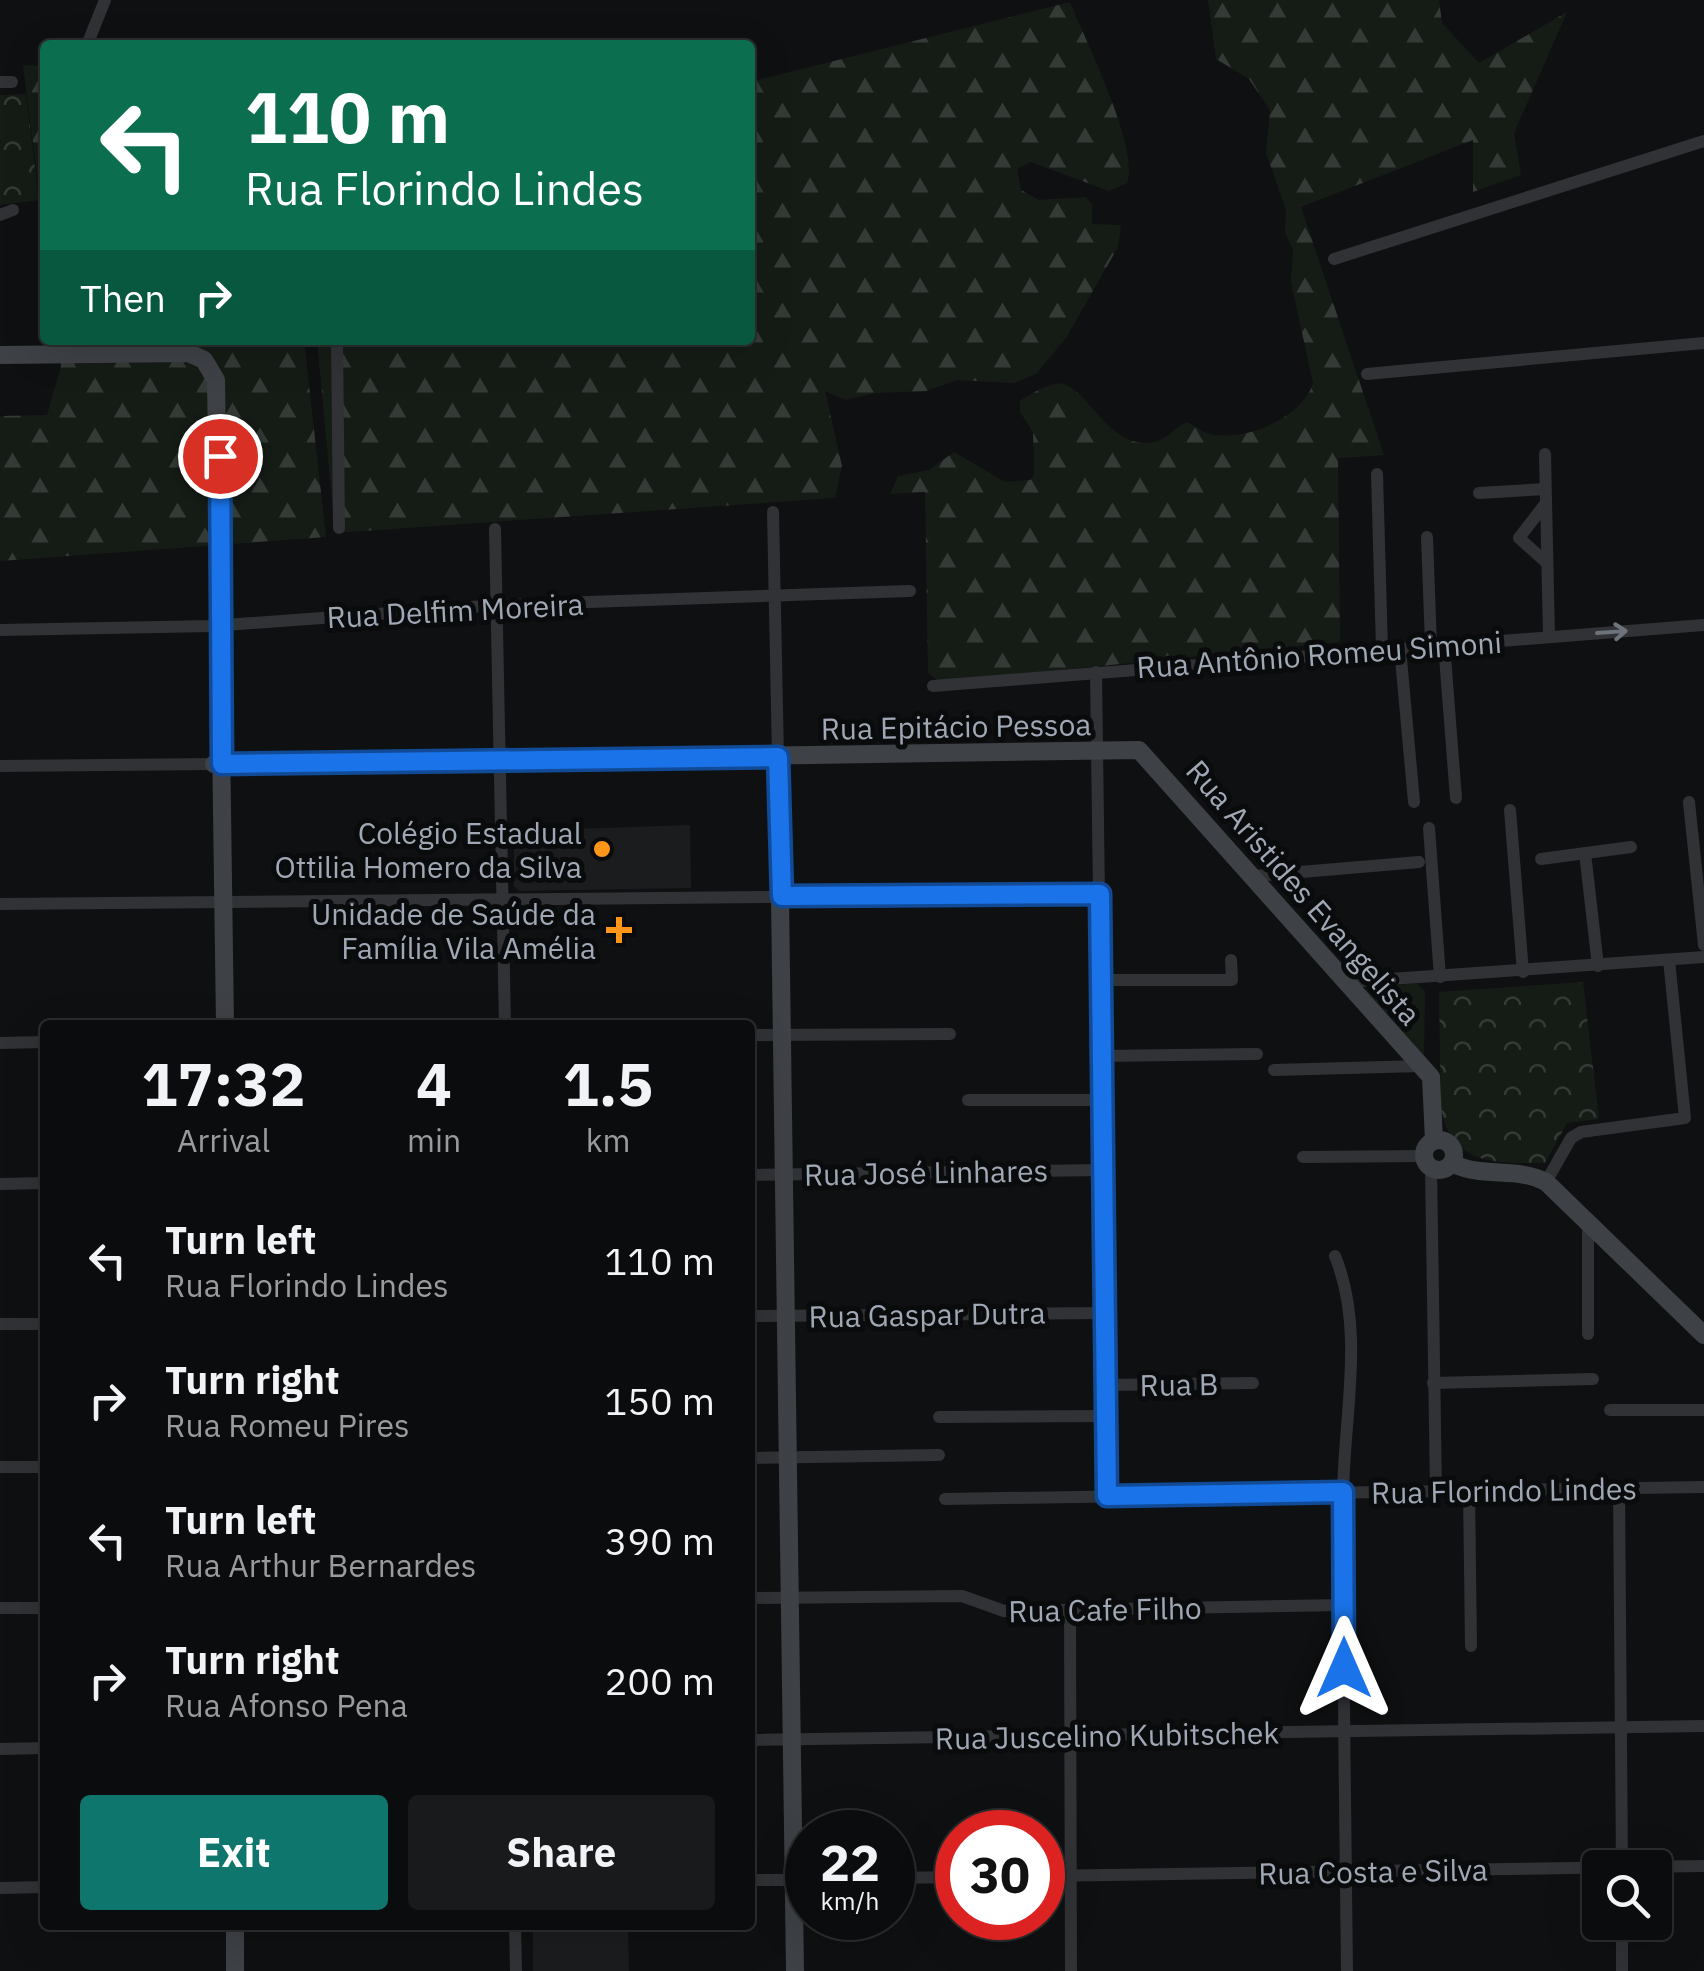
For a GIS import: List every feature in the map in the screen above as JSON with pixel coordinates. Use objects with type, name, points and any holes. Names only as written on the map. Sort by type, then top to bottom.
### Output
[{"type":"street","points":[[89,40],[105,0]]},
{"type":"street","points":[[1334,259],[1704,141]]},
{"type":"street","points":[[1367,374],[1704,343]]},
{"type":"street","points":[[337,345],[339,528]]},
{"type":"street","points":[[0,355],[189,353],[204,360],[216,380],[220,422],[218,764],[225,1020]]},
{"type":"street","points":[[1545,454],[1549,636]]},
{"type":"street","points":[[1377,474],[1382,649]]},
{"type":"street","points":[[1479,493],[1545,496]]},
{"type":"street","points":[[1545,496],[1519,538],[1547,563]]},
{"type":"street","points":[[773,512],[797,1810]]},
{"type":"street","points":[[495,529],[504,1020]]},
{"type":"street","points":[[1428,538],[1456,798]]},
{"type":"street","name":"Rua Delfim Moreira","points":[[0,630],[220,624],[498,605],[910,591]]},
{"type":"street","name":"Rua Antônio Romeu Simoni","points":[[933,686],[1704,625]]},
{"type":"street","points":[[1400,648],[1414,802]]},
{"type":"street","points":[[1096,672],[1098,1056],[1107,1496]]},
{"type":"street","name":"Rua Epitácio Pessoa","points":[[0,766],[1133,749]]},
{"type":"street","name":"Rua Aristides Evangelista","points":[[1133,749],[1154,764],[1426,1071]]},
{"type":"street","points":[[1689,802],[1704,945]]},
{"type":"street","points":[[1510,810],[1523,972]]},
{"type":"street","points":[[1429,828],[1440,977]]},
{"type":"street","points":[[1541,859],[1631,847]]},
{"type":"street","points":[[1585,853],[1598,966]]},
{"type":"street","points":[[1254,876],[1419,862]]},
{"type":"street","points":[[0,904],[1100,894]]},
{"type":"street","points":[[1347,982],[1704,957]]},
{"type":"street","points":[[1097,980],[1232,980],[1231,960]]},
{"type":"street","points":[[1546,1182],[1571,1138],[1581,1132],[1686,1118],[1669,960]]},
{"type":"street","points":[[755,1035],[950,1034]]},
{"type":"street","points":[[0,1043],[40,1042]]},
{"type":"street","points":[[1098,1056],[1257,1054]]},
{"type":"street","points":[[1274,1070],[1426,1071],[1436,1491]]},
{"type":"street","points":[[968,1100],[1100,1100]]},
{"type":"street","points":[[1303,1158],[1430,1154],[1451,1145],[1452,1163]]},
{"type":"street","points":[[1430,1154],[1440,1170],[1452,1163]]},
{"type":"street","points":[[1452,1163],[1476,1172],[1528,1173],[1546,1182],[1704,1335]]},
{"type":"street","name":"Rua José Linhares","points":[[755,1175],[1101,1170]]},
{"type":"street","points":[[0,1184],[40,1183]]},
{"type":"street","points":[[1588,1226],[1588,1334]]},
{"type":"street","points":[[1335,1256],[1349,1297],[1351,1326],[1343,1492],[1347,1971]]},
{"type":"street","name":"Rua Gaspar Dutra","points":[[755,1316],[1104,1313]]},
{"type":"street","points":[[0,1324],[40,1324]]},
{"type":"street","points":[[1433,1383],[1593,1379]]},
{"type":"street","name":"Rua B","points":[[1105,1386],[1253,1382]]},
{"type":"street","points":[[1610,1410],[1704,1410]]},
{"type":"street","points":[[939,1417],[1106,1416]]},
{"type":"street","points":[[755,1458],[939,1455]]},
{"type":"street","points":[[0,1467],[40,1467]]},
{"type":"street","name":"Rua Florindo Lindes","points":[[944,1500],[1704,1488]]},
{"type":"street","points":[[1619,1489],[1622,1850]]},
{"type":"street","points":[[1469,1490],[1471,1646]]},
{"type":"street","name":"Rua Cafe Filho","points":[[755,1598],[952,1596],[1004,1612],[1344,1605]]},
{"type":"street","points":[[0,1608],[40,1608]]},
{"type":"street","points":[[1070,1610],[1071,1971]]},
{"type":"street","name":"Rua Juscelino Kubitschek","points":[[755,1740],[1704,1726]]},
{"type":"street","points":[[0,1749],[40,1748]]},
{"type":"street","name":"Rua Costa e Silva","points":[[1672,1866],[1704,1866]]},
{"type":"street","name":"Rua Costa e Silva","points":[[1065,1876],[1582,1868]]},
{"type":"street","points":[[755,1880],[785,1880]]},
{"type":"street","points":[[0,1888],[40,1887]]},
{"type":"street","points":[[235,1930],[235,1971]]},
{"type":"street","points":[[515,1930],[516,1971]]},
{"type":"street","points":[[795,1971],[797,1940]]},
{"type":"street","points":[[1622,1940],[1622,1971]]},
{"type":"shaded area","name":"Colégio Estadual Ottilia Homero da Silva","points":[[690,825],[691,888],[519,891],[514,886],[514,831]]},
{"type":"shaded area","points":[[533,1930],[628,1930],[629,1971],[533,1971]]},
{"type":"green space","points":[[1208,0],[1439,0],[1442,23],[1479,63],[1567,12],[1514,133],[1521,175],[1473,192],[1473,140],[1301,207],[1384,455],[1338,458],[1340,642],[940,682],[928,673],[925,492],[863,496],[890,494],[898,476],[929,470],[954,452],[1005,482],[1030,480],[1034,475],[1033,432],[1020,412],[1020,401],[1053,385],[1073,389],[1113,429],[1139,442],[1159,440],[1187,422],[1215,435],[1258,430],[1286,416],[1307,395],[1313,383],[1291,282],[1293,250],[1285,233],[1286,210],[1266,153],[1270,110],[1249,79],[1216,59]]},
{"type":"green space","points":[[1070,2],[1119,120],[1129,167],[1127,183],[1109,191],[1031,162],[1017,169],[1021,190],[1039,200],[1086,197],[1092,205],[1092,224],[1121,225],[1118,247],[1066,338],[1036,374],[1014,383],[957,380],[926,391],[875,393],[846,400],[825,391],[842,466],[835,498],[335,533],[317,345],[755,345],[755,81]]},
{"type":"green space","points":[[23,65],[40,66],[40,199]]},
{"type":"green space","points":[[26,94],[39,200],[0,205],[0,95]]},
{"type":"green space","points":[[59,345],[305,345],[326,537],[0,561],[0,416],[47,415],[61,366]]},
{"type":"green space","points":[[1583,982],[1599,1119],[1567,1123],[1545,1163],[1495,1161],[1467,1152],[1447,1129],[1441,1110],[1439,992]]},
{"type":"green space","points":[[1417,983],[1425,991],[1424,1056],[1365,989]]},
{"type":"place","name":"Colégio Estadual Ottilia Homero da Silva","points":[[602,849]]},
{"type":"place","name":"Unidade de Saúde da Família Vila Amélia","points":[[619,930]]},
{"type":"route","points":[[220,456],[222,764],[778,757],[782,896],[1100,894],[1097,980],[1107,1496],[1343,1492],[1344,1668]]}]
